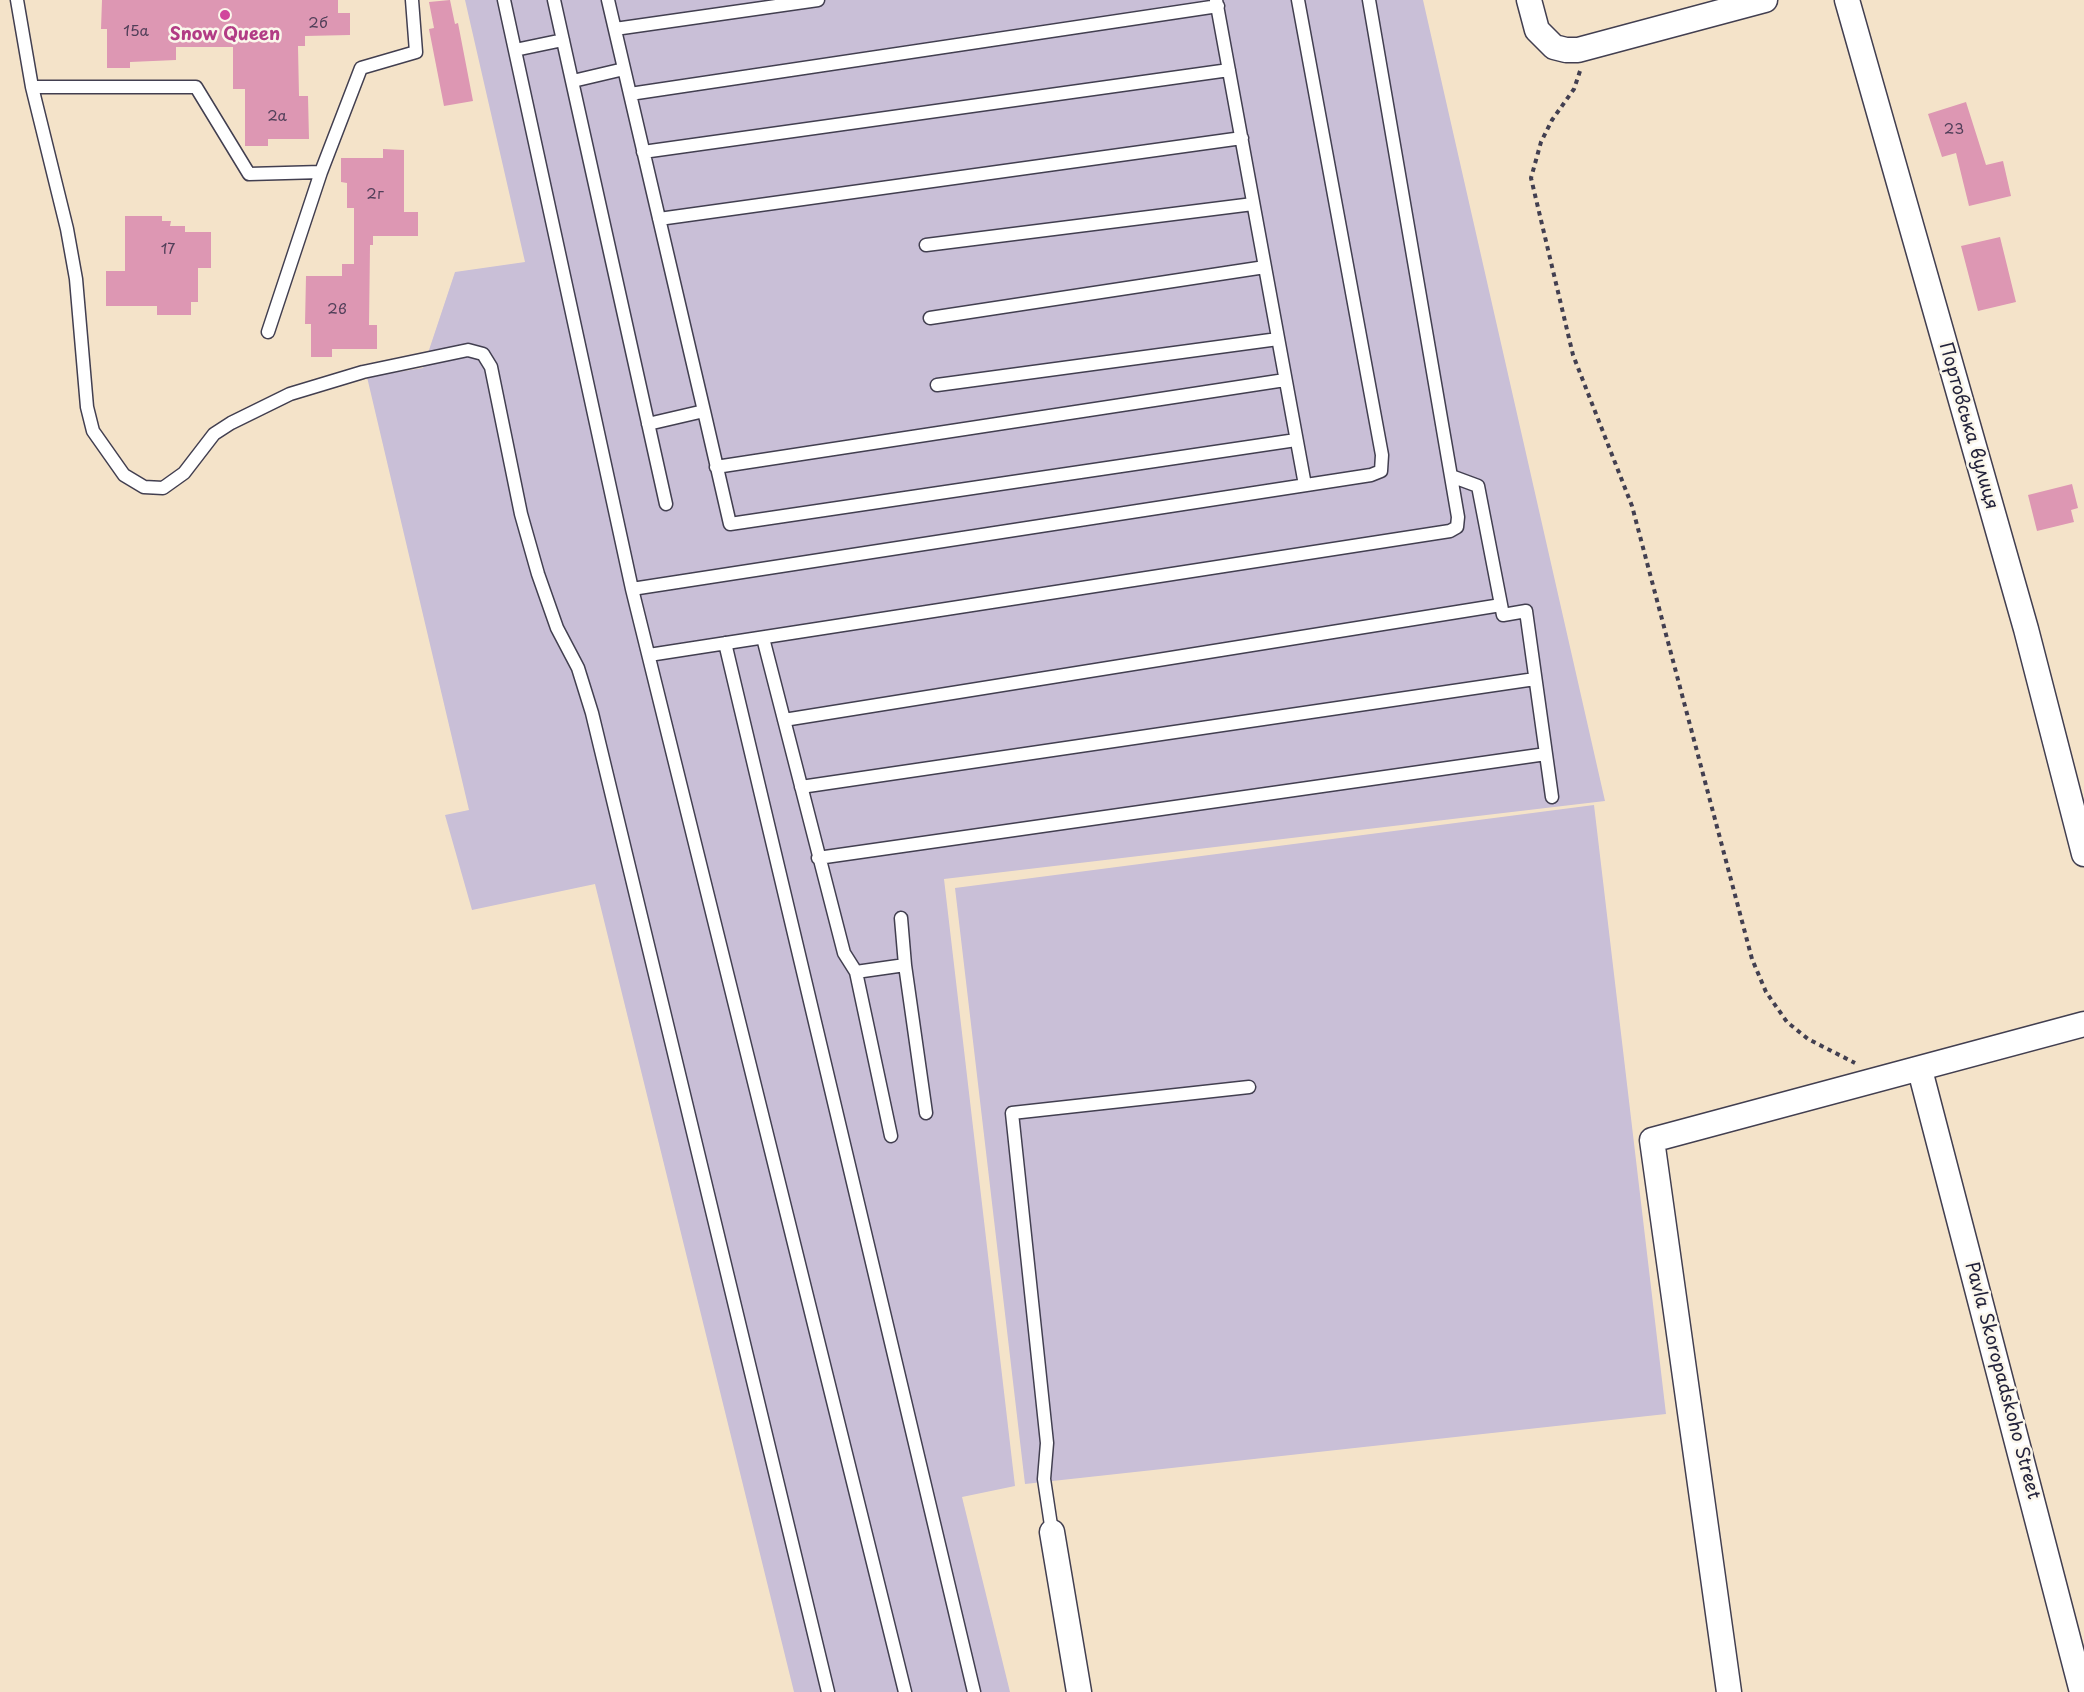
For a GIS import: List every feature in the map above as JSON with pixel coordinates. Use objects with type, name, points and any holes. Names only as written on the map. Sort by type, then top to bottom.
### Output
[{"type":"street","points":[[1529,0],[1537,30],[1554,47],[1578,50],[1765,0]]},
{"type":"street","name":"Портовська вулиця","points":[[1847,0],[2026,629],[2084,854]]},
{"type":"street","points":[[1729,1692],[1652,1140],[1920,1070],[2084,1024]]},
{"type":"street","name":"Pavla Skoropadskoho Street","points":[[1920,1070],[2082,1692]]},
{"type":"street","points":[[1052,1532],[1079,1692]]},
{"type":"lane","points":[[17,0],[32,87],[76,279],[83,379],[93,431],[115,466],[134,482],[153,489],[163,488],[184,473],[214,434],[264,406],[301,391],[363,372],[468,350],[483,354],[491,367],[521,514],[538,574],[557,628],[578,668],[592,713],[828,1692]]},
{"type":"lane","points":[[268,332],[321,172],[361,68],[416,52],[412,0]]},
{"type":"lane","points":[[504,0],[632,589],[905,1692]]},
{"type":"lane","points":[[554,0],[666,504]]},
{"type":"lane","points":[[608,0],[730,524],[1296,440]]},
{"type":"lane","points":[[615,28],[818,0]]},
{"type":"lane","points":[[632,589],[1305,485],[1381,471],[1382,455],[1298,0]]},
{"type":"lane","points":[[649,656],[1450,531],[1457,526],[1458,516],[1369,0]]},
{"type":"lane","points":[[630,94],[1217,3],[1305,485]]},
{"type":"lane","points":[[515,50],[563,40]]},
{"type":"lane","points":[[573,81],[624,69]]},
{"type":"lane","points":[[644,152],[1229,70]]},
{"type":"lane","points":[[32,87],[196,87],[249,174],[321,172]]},
{"type":"lane","points":[[659,219],[1242,138]]},
{"type":"lane","points":[[926,246],[1254,204]]},
{"type":"lane","points":[[930,318],[1265,267]]},
{"type":"lane","points":[[937,385],[1278,339]]},
{"type":"lane","points":[[716,467],[1285,380]]},
{"type":"lane","points":[[648,424],[704,411]]},
{"type":"lane","points":[[1451,476],[1478,486],[1503,615],[1526,612],[1552,797]]},
{"type":"lane","points":[[784,720],[1502,605]]},
{"type":"lane","points":[[763,638],[844,953],[856,972],[891,1136]]},
{"type":"lane","points":[[725,644],[974,1692]]},
{"type":"lane","points":[[801,787],[1535,679]]},
{"type":"lane","points":[[819,858],[1546,754]]},
{"type":"lane","points":[[901,918],[905,965],[926,1113]]},
{"type":"lane","points":[[856,972],[905,965]]},
{"type":"lane","points":[[1052,1532],[1044,1479],[1047,1443],[1012,1113],[1249,1087]]},
{"type":"path","points":[[1578,50],[1580,78],[1552,120],[1536,152],[1531,178],[1532,192],[1574,354],[1632,506],[1752,959],[1766,992],[1787,1022],[1808,1039],[1886,1079]]},
{"type":"shaded area","points":[[465,0],[1423,0],[1605,801],[944,879],[1015,1486],[962,1497],[1010,1692],[794,1692],[595,884],[472,910],[445,815],[469,810],[367,377],[423,368],[455,272],[525,262]]},
{"type":"shaded area","points":[[1594,805],[1666,1414],[1025,1484],[955,888]]},
{"type":"building","points":[[102,0],[338,0],[338,13],[350,13],[350,35],[305,36],[305,46],[298,46],[299,96],[308,96],[309,139],[268,139],[268,146],[245,146],[245,89],[233,89],[233,47],[176,47],[176,60],[130,62],[130,68],[107,68],[107,29],[101,29]]},
{"type":"building","points":[[450,0],[455,24],[458,23],[473,101],[444,106],[429,29],[434,28],[429,2]]},
{"type":"building","points":[[1966,102],[1986,165],[2003,161],[2011,196],[1969,206],[1956,153],[1942,157],[1928,114]]},
{"type":"building","points":[[383,149],[404,150],[404,212],[418,212],[418,236],[373,236],[373,245],[370,245],[369,325],[377,325],[377,349],[332,349],[332,357],[311,357],[311,324],[305,324],[306,276],[342,276],[342,264],[354,264],[354,208],[347,208],[347,183],[341,182],[341,158],[383,158]]},
{"type":"building","points":[[125,216],[162,216],[162,221],[171,221],[170,226],[185,226],[185,232],[211,232],[211,268],[198,268],[198,302],[191,302],[191,315],[157,315],[157,306],[106,306],[106,271],[125,271]]},
{"type":"building","points":[[2000,237],[2016,302],[1978,311],[1961,246]]},
{"type":"building","points":[[2072,484],[2078,508],[2071,510],[2074,522],[2037,531],[2028,495]]},
{"type":"place","name":"Snow Queen","points":[[225,15]]}]
